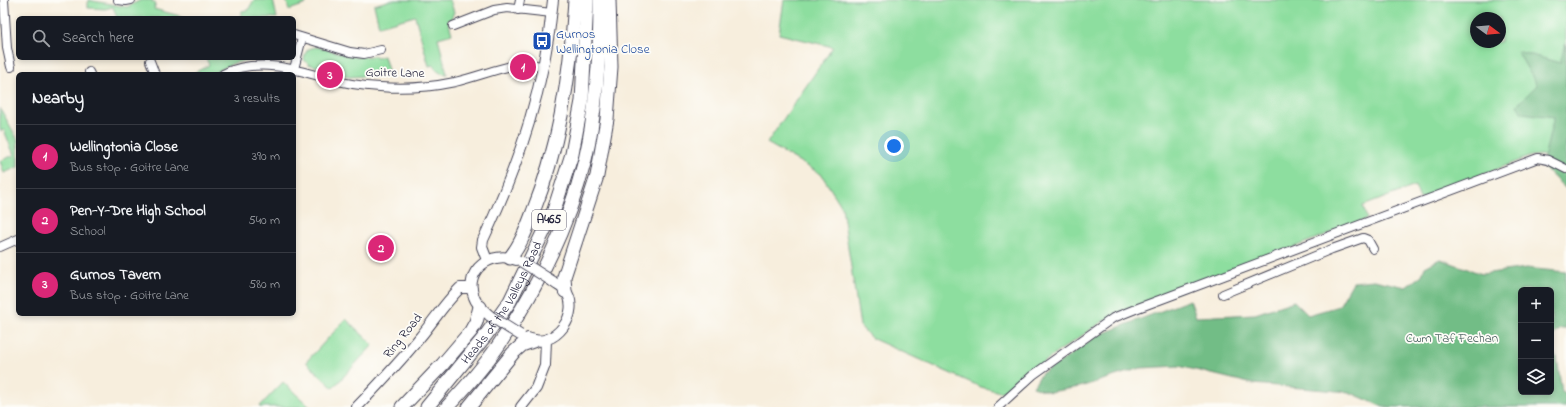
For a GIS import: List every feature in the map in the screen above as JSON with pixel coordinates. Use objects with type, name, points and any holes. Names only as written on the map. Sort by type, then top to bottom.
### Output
[{"type":"highway","points":[[516,260],[516,251],[523,238],[544,185],[554,147],[565,90],[575,0]]},
{"type":"highway","name":"Heads of the Valleys Road","points":[[427,407],[460,368],[510,301],[554,210],[572,154],[582,101],[587,0]]},
{"type":"highway","name":"Heads of the Valleys Road","points":[[447,407],[470,382],[498,347],[523,307],[547,262],[572,205],[585,159],[594,110],[600,0]]},
{"type":"highway","points":[[565,290],[564,277],[597,176],[607,119],[611,67],[609,0]]},
{"type":"highway","points":[[402,407],[442,365],[471,330],[476,322],[480,307]]},
{"type":"highway","points":[[469,407],[513,353],[522,345],[540,340]]},
{"type":"street","points":[[4,0],[7,48],[11,67]]},
{"type":"street","points":[[118,0],[131,0]]},
{"type":"street","points":[[518,10],[520,0]]},
{"type":"street","points":[[487,260],[482,247],[483,240],[510,179],[536,101],[544,66],[553,0]]},
{"type":"street","points":[[453,26],[494,10],[506,8],[552,13]]},
{"type":"street","points":[[296,36],[350,52],[364,54],[381,50]]},
{"type":"street","points":[[294,69],[302,38]]},
{"type":"street","points":[[150,61],[154,72]]},
{"type":"street","name":"Goitre Lane","points":[[229,72],[264,64],[294,69],[352,83],[379,87],[400,87],[454,82],[518,64],[544,66]]},
{"type":"street","points":[[998,407],[1033,375],[1113,318],[1538,158],[1548,160],[1566,169]]},
{"type":"street","points":[[1223,294],[1363,238],[1368,240],[1373,249]]},
{"type":"street","points":[[0,246],[16,240]]},
{"type":"street","points":[[1293,250],[1298,263]]},
{"type":"street","points":[[495,257],[516,260],[565,290],[569,300],[569,316],[564,326],[556,335],[540,340],[520,334],[490,316],[480,307],[474,297],[472,288],[475,273],[487,260],[495,257]]},
{"type":"street","name":"Ring Road","points":[[357,407],[409,351],[452,296],[460,288],[472,288]]},
{"type":"street","points":[[521,407],[536,388],[545,365],[540,340]]},
{"type":"green space","points":[[88,0],[127,7],[141,0],[153,0],[152,2],[156,3],[154,9],[180,16],[116,16],[113,7],[105,9],[88,8]]},
{"type":"green space","points":[[254,0],[273,0],[277,16],[241,16],[242,11],[248,10]]},
{"type":"green space","points":[[286,0],[305,0],[306,4],[289,10]]},
{"type":"green space","points":[[391,0],[450,0],[454,12],[451,19],[448,20],[452,34],[438,38],[447,74],[438,72],[433,65],[429,66],[415,16],[379,26],[374,5]]},
{"type":"green space","points":[[784,0],[1566,0],[1566,166],[1541,155],[1531,156],[1420,199],[1415,186],[1363,206],[1367,219],[1105,320],[1056,353],[1013,387],[1000,392],[981,387],[871,338],[860,326],[842,207],[821,174],[767,143],[833,47],[779,34]]},
{"type":"green space","points":[[1566,42],[1566,189],[1542,166],[1554,117],[1522,113],[1517,105],[1537,85],[1517,51],[1560,63]]},
{"type":"green space","points":[[317,47],[355,57],[374,56],[377,58],[384,56],[389,74],[350,77],[330,73],[326,69],[308,64],[304,60],[307,50]]},
{"type":"green space","points":[[207,60],[249,60],[234,63],[215,72],[196,72],[209,65]]},
{"type":"green space","points":[[0,108],[16,136],[16,168],[4,173],[0,161],[14,155],[4,130],[1,131]]},
{"type":"green space","name":"Cwm Taf Fechan","points":[[1440,259],[1482,274],[1526,268],[1566,272],[1566,329],[1560,329],[1554,335],[1554,287],[1518,287],[1518,395],[1554,395],[1554,354],[1557,358],[1562,392],[1566,394],[1566,407],[1383,407],[1349,392],[1253,384],[1179,366],[1141,368],[1080,387],[1050,392],[1033,387],[1041,374],[1065,359],[1096,336],[1190,300],[1196,317],[1255,314],[1294,301],[1308,315],[1339,306],[1353,282],[1374,280],[1406,287],[1422,275],[1425,267]]},
{"type":"green space","points":[[346,319],[373,345],[333,388],[306,362]]},
{"type":"green space","points":[[283,382],[310,407],[259,407]]},
{"type":"place","name":"Gurnos Wellingtonia Close","points":[[542,41]]},
{"type":"place","name":"Wellingtonia Close","points":[[523,67]]},
{"type":"place","name":"Gurnos Tavern","points":[[330,75]]},
{"type":"place","name":"Pen-Y-Dre High School","points":[[381,248]]}]
